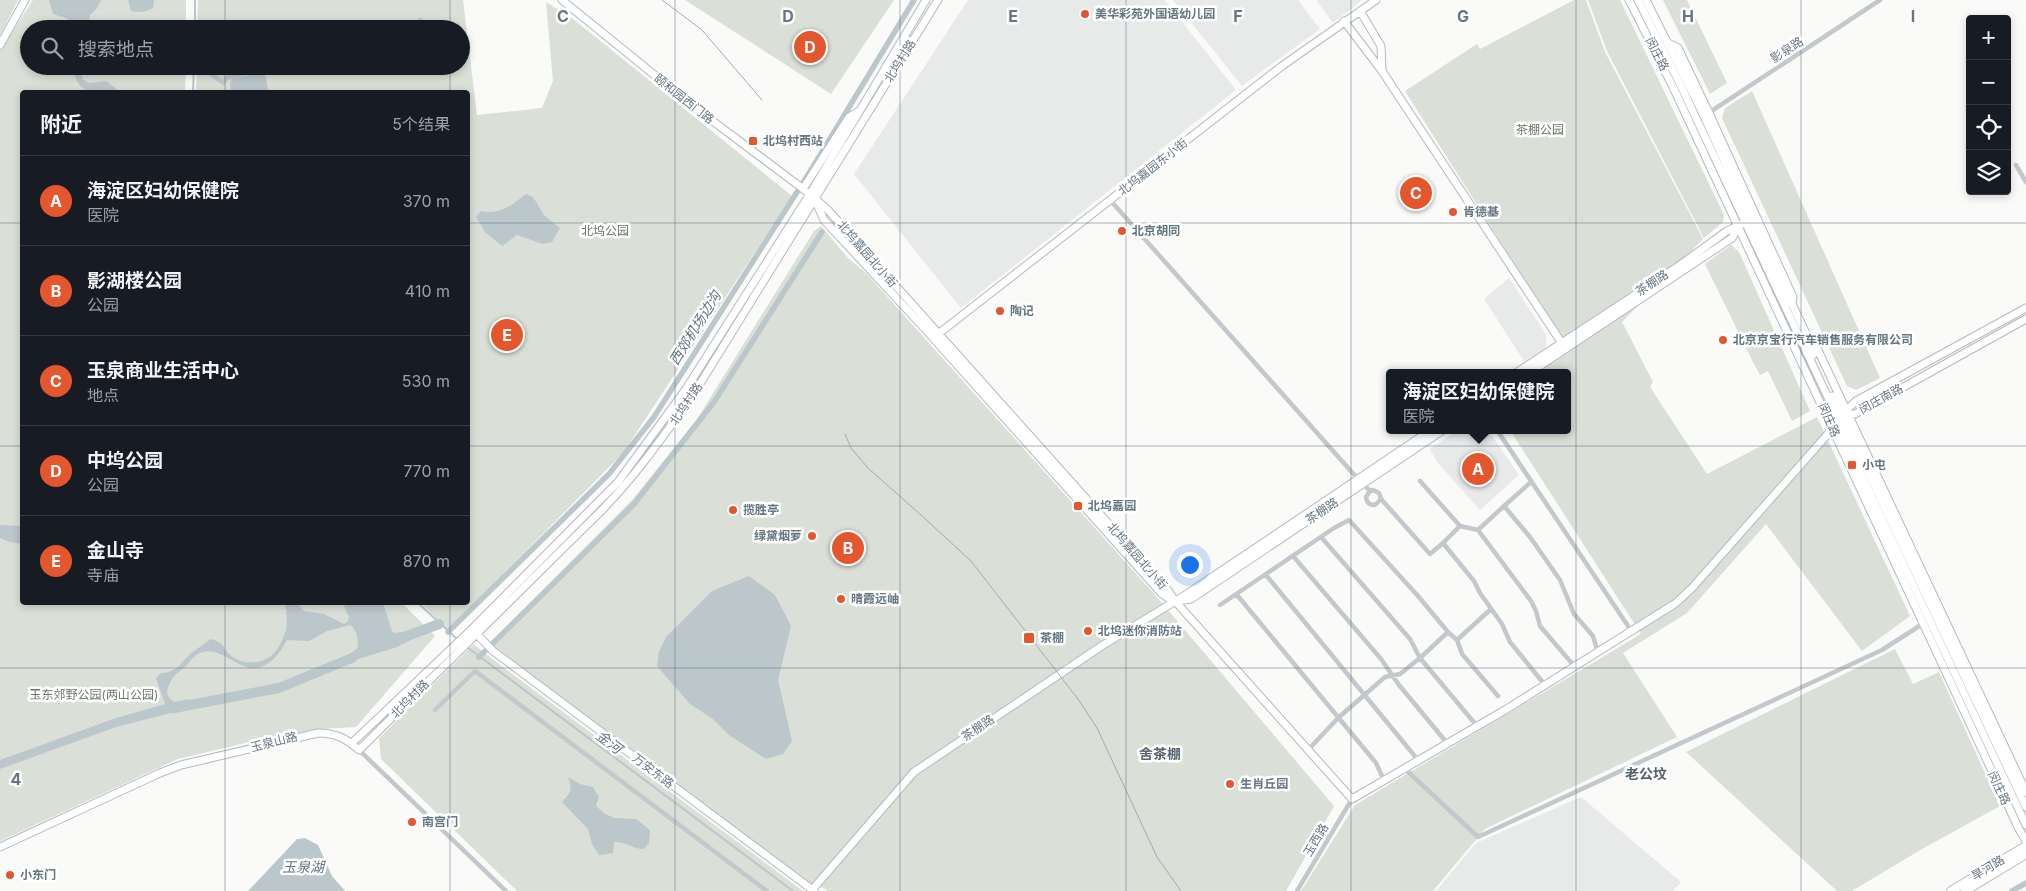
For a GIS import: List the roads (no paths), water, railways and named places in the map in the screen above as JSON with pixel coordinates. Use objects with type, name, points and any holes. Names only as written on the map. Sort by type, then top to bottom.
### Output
[{"type":"main road","name":"旱河路","points":[[1951,891],[2026,846]]},
{"type":"main road","name":"旱河路","points":[[1965,891],[2026,854]]},
{"type":"street","points":[[0,46],[25,0]]},
{"type":"street","name":"颐和园西门路","points":[[562,0],[694,107],[812,196]]},
{"type":"street","name":"北坞村路","points":[[812,196],[859,111],[926,0]]},
{"type":"street","name":"北坞村路","points":[[352,743],[454,644],[466,638],[474,631],[623,488],[648,458],[693,395],[812,196],[938,0]]},
{"type":"street","name":"北坞嘉园东小街","points":[[936,336],[1282,66],[1376,0]]},
{"type":"street","name":"闵庄路","points":[[1630,0],[1673,87],[1745,222],[1787,300],[1792,301]]},
{"type":"street","name":"闵庄路","points":[[1638,0],[1745,222],[1844,415],[2026,792]]},
{"type":"street","name":"闵庄路","points":[[1646,0],[1706,114],[1813,344],[1809,347],[1844,415],[2026,807]]},
{"type":"street","name":"影泉路","points":[[1706,114],[1880,0]]},
{"type":"street","points":[[1360,11],[1381,46],[1382,71]]},
{"type":"street","points":[[1344,21],[1382,71],[1563,345]]},
{"type":"street","points":[[213,75],[223,83],[228,78],[238,75]]},
{"type":"street","points":[[803,189],[848,117],[859,111]]},
{"type":"street","name":"闵庄路","points":[[1706,114],[1745,222],[1833,428],[2026,826]]},
{"type":"street","points":[[2016,165],[2026,182]]},
{"type":"street","name":"北坞嘉园北小街","points":[[812,196],[824,220],[936,336],[1162,594],[1174,601],[1352,799]]},
{"type":"street","points":[[1110,200],[1370,491]]},
{"type":"street","name":"茶棚路","points":[[1523,369],[1732,238],[1745,222]]},
{"type":"street","name":"闵庄南路","points":[[1844,415],[1856,401],[2026,308]]},
{"type":"street","name":"闵庄南路","points":[[1844,415],[1855,414],[2026,319]]},
{"type":"street","name":"茶棚路","points":[[1534,369],[1563,345]]},
{"type":"street","points":[[1352,799],[1575,667],[1676,603],[1692,588],[1844,415]]},
{"type":"street","name":"闵庄路","points":[[1844,415],[1844,438],[1983,753],[2026,842]]},
{"type":"street","name":"茶棚路","points":[[813,890],[914,772],[1103,645],[1174,601],[1192,599],[1425,434]]},
{"type":"street","name":"茶棚路","points":[[1360,481],[1436,434]]},
{"type":"street","points":[[1500,434],[1632,632]]},
{"type":"street","points":[[1420,481],[1460,526],[1478,530],[1531,601],[1536,610],[1540,626],[1575,667]]},
{"type":"street","points":[[1478,530],[1531,482]]},
{"type":"street","points":[[1381,499],[1375,505],[1370,505],[1366,501],[1370,491],[1377,490],[1381,499],[1430,554],[1460,526]]},
{"type":"street","points":[[1504,506],[1530,537],[1560,580],[1574,614],[1593,636],[1598,653]]},
{"type":"street","points":[[1220,605],[1349,520],[1457,640],[1462,654],[1498,696]]},
{"type":"street","points":[[1321,537],[1410,639],[1420,658],[1477,726]]},
{"type":"street","points":[[1443,543],[1474,581],[1480,593],[1502,624],[1510,642],[1545,685]]},
{"type":"street","points":[[1293,556],[1381,659],[1448,743]]},
{"type":"street","points":[[1266,575],[1418,760]]},
{"type":"street","points":[[1237,595],[1376,763],[1384,780]]},
{"type":"street","points":[[1457,640],[1491,609]]},
{"type":"street","points":[[1404,768],[1478,837],[1882,650],[1926,622]]},
{"type":"street","name":"万安东路","points":[[474,631],[492,651],[813,890]]},
{"type":"street","points":[[1308,750],[1338,718],[1385,677],[1400,674],[1448,632]]},
{"type":"street","name":"北坞村路","points":[[359,750],[459,651],[466,638]]},
{"type":"street","points":[[435,710],[475,671],[767,891]]},
{"type":"street","name":"玉泉山路","points":[[0,847],[181,765],[318,733],[332,733],[352,743],[506,891]]},
{"type":"street","points":[[1983,753],[1984,736]]},
{"type":"street","name":"玉西路","points":[[1297,891],[1352,799]]},
{"type":"water","points":[[49,0],[101,0],[97,8],[90,15],[89,20],[69,20],[53,14]]},
{"type":"water","points":[[128,0],[154,0],[153,8],[142,12],[131,11]]},
{"type":"water","points":[[75,75],[82,75],[83,80],[89,83],[107,81],[116,90],[87,90],[78,82]]},
{"type":"water","points":[[249,75],[264,75],[268,90],[231,90],[230,83],[232,79]]},
{"type":"water","points":[[526,194],[533,197],[544,215],[560,228],[552,242],[543,244],[517,235],[502,246],[485,232],[476,217],[481,211],[494,212],[506,208]]},
{"type":"water","points":[[0,525],[20,526],[20,544],[0,538]]},
{"type":"water","points":[[749,576],[775,595],[791,626],[778,680],[792,741],[783,754],[766,759],[729,735],[713,719],[690,704],[657,666],[659,652],[666,637],[712,591]]},
{"type":"water","points":[[285,605],[299,605],[304,611],[324,614],[344,624],[348,621],[349,617],[345,605],[384,605],[392,631],[395,633],[416,630],[420,635],[397,647],[342,664],[339,664],[358,647],[356,632],[350,625],[327,631],[309,641],[287,640],[280,652],[266,665],[261,667],[245,666],[221,654],[204,652],[196,655],[175,675],[168,689],[167,693],[174,702],[189,699],[186,709],[116,727],[0,769],[0,760],[116,718],[165,704],[156,678],[161,673],[172,671],[210,639],[219,642],[229,654],[245,662],[257,662],[269,657],[279,646],[286,630]]},
{"type":"water","points":[[568,777],[580,784],[593,787],[599,797],[596,806],[605,814],[614,818],[636,819],[650,830],[649,843],[644,849],[614,842],[613,853],[599,855],[592,844],[588,829],[562,802],[570,790]]},
{"type":"water","name":"玉泉湖","points":[[305,838],[318,845],[332,876],[345,891],[248,891],[297,839]]},
{"type":"waterway","name":"金河","points":[[195,0],[195,20]]},
{"type":"waterway","name":"西郊机场边沟","points":[[448,632],[609,474],[654,417],[811,170],[914,0]]},
{"type":"waterway","name":"金河","points":[[193,90],[194,75]]},
{"type":"waterway","points":[[479,657],[634,504],[714,402],[822,232]]},
{"type":"waterway","name":"金河","points":[[420,605],[457,639]]},
{"type":"waterway","points":[[407,636],[439,624]]},
{"type":"waterway","name":"金河","points":[[467,647],[793,891]]},
{"type":"waterway","points":[[174,708],[279,688],[352,658]]},
{"type":"waterway","points":[[2012,891],[2026,883]]},
{"type":"tram line","points":[[662,0],[702,30],[762,100]]},
{"type":"tram line","points":[[845,434],[851,448],[868,468],[971,561],[1078,699],[1097,728],[1157,857],[1181,891]]},
{"type":"place","name":"美华彩苑外国语幼儿园","points":[[1085,14]]},
{"type":"place","name":"中坞公园","points":[[810,47]]},
{"type":"place","name":"北坞村西站","points":[[753,141]]},
{"type":"place","name":"玉泉商业生活中心","points":[[1416,193]]},
{"type":"place","name":"肯德基","points":[[1453,212]]},
{"type":"place","name":"北京胡同","points":[[1122,231]]},
{"type":"place","name":"陶记","points":[[1000,311]]},
{"type":"place","name":"金山寺","points":[[507,335]]},
{"type":"place","name":"北京京宝行汽车销售服务有限公司","points":[[1723,340]]},
{"type":"place","name":"小屯","points":[[1852,465]]},
{"type":"place","name":"海淀区妇幼保健院","points":[[1478,469]]},
{"type":"place","name":"北坞嘉园","points":[[1078,506]]},
{"type":"place","name":"揽胜亭","points":[[733,510]]},
{"type":"place","name":"绿黛烟萝","points":[[812,536]]},
{"type":"place","name":"影湖楼公园","points":[[848,548]]},
{"type":"place","name":"晴霞远岫","points":[[841,599]]},
{"type":"place","name":"北坞迷你消防站","points":[[1088,631]]},
{"type":"place","name":"茶棚","points":[[1029,638]]},
{"type":"place","name":"生肖丘园","points":[[1230,784]]},
{"type":"place","name":"南宫门","points":[[412,822]]},
{"type":"place","name":"小东门","points":[[10,875]]},
{"type":"district","name":"舍茶棚","points":[[1160,754]]},
{"type":"district","name":"老公坟","points":[[1646,774]]},
{"type":"park label","name":"茶棚公园","points":[[1540,130]]},
{"type":"park label","name":"北坞公园","points":[[605,231]]},
{"type":"park label","name":"玉东郊野公园(两山公园)","points":[[94,695]]}]
